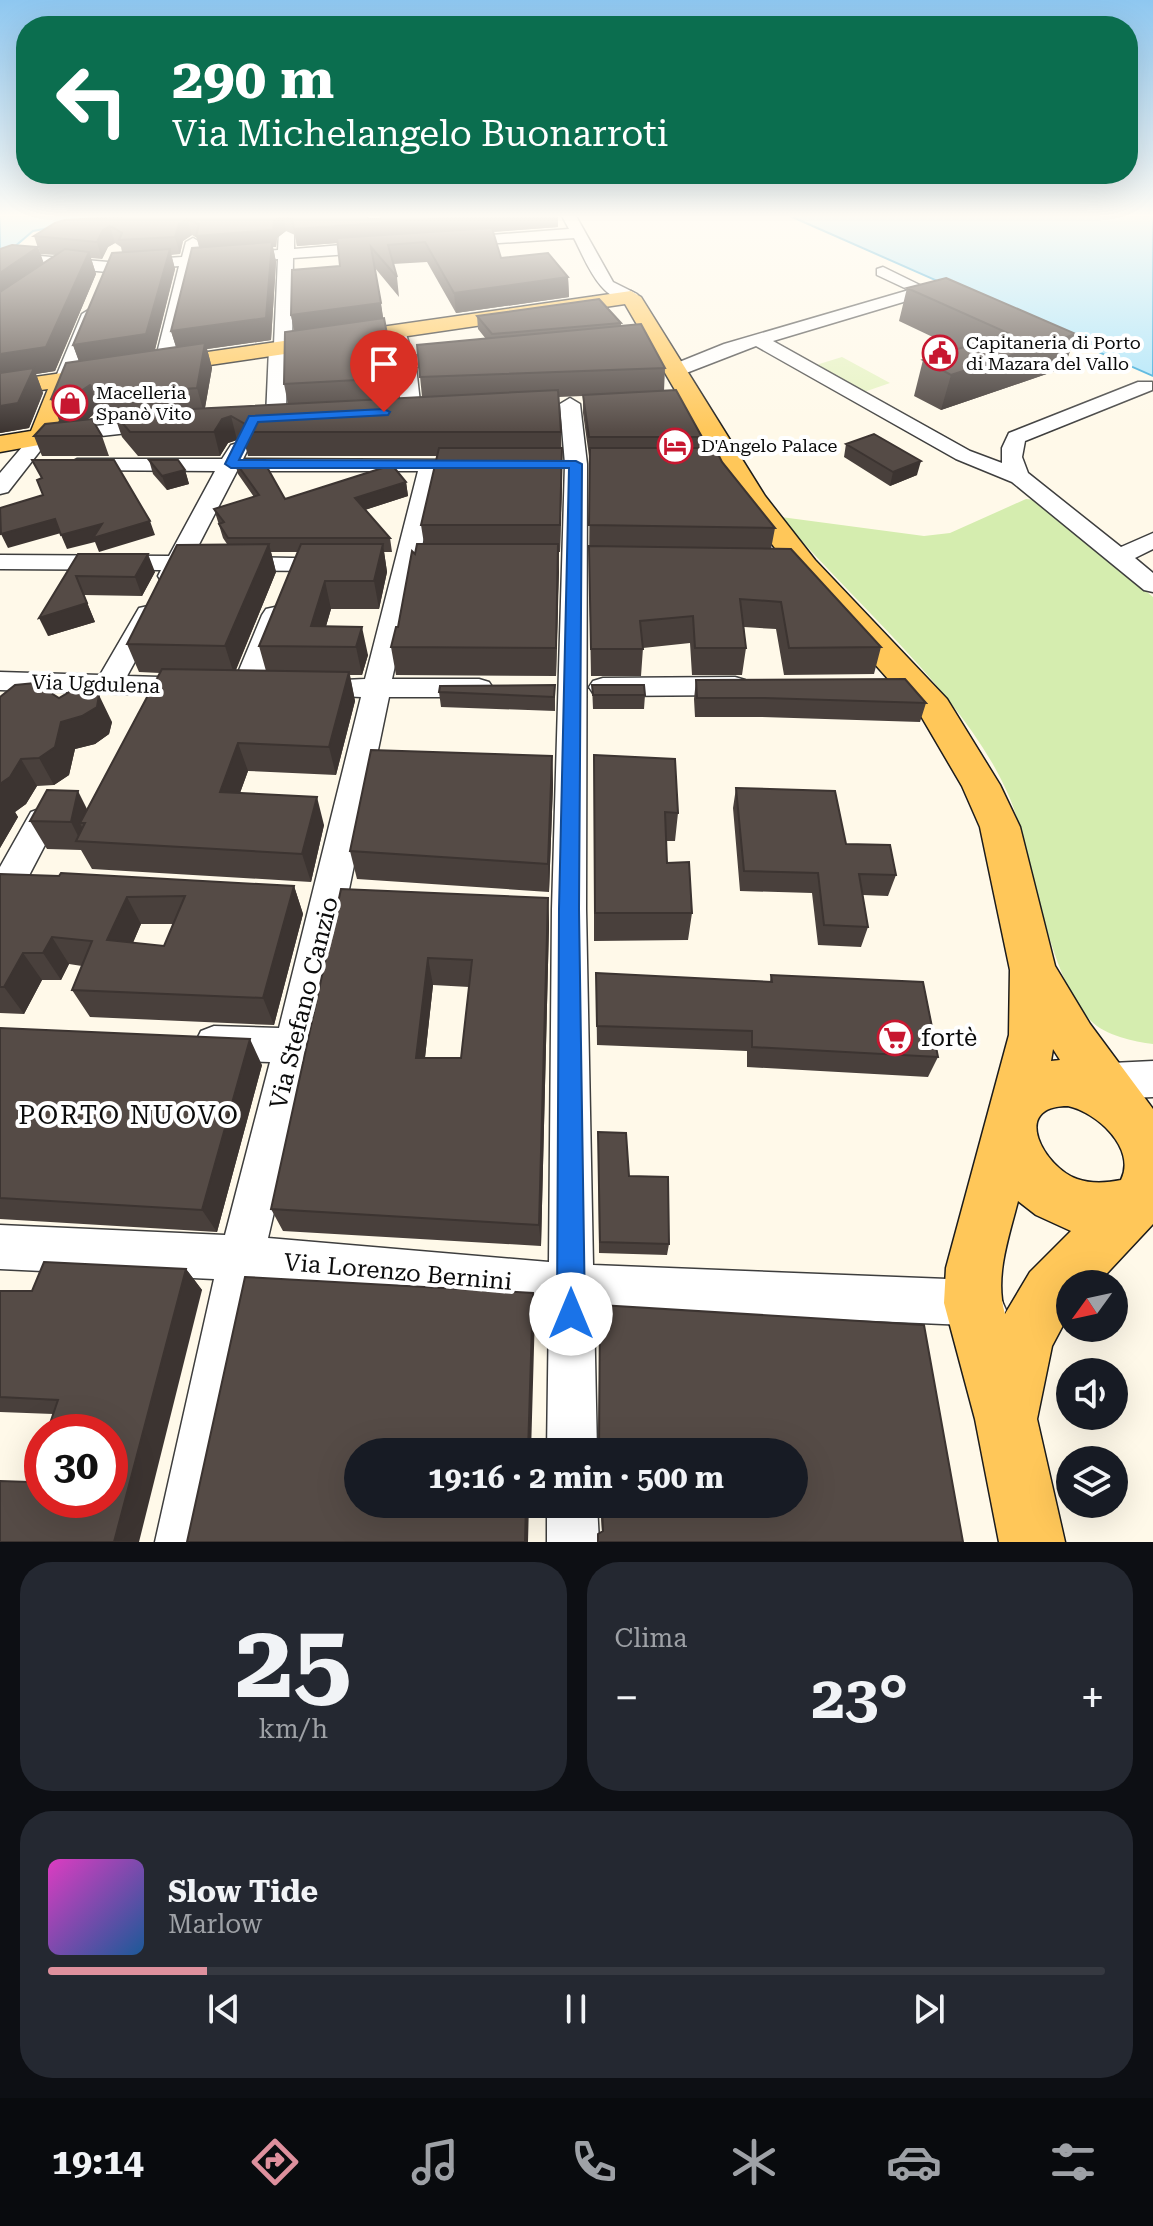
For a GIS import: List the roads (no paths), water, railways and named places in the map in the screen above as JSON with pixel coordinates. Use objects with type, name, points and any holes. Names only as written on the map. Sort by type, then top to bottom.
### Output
[{"type":"main road","points":[[0,389],[631,297],[648,340],[680,390],[716,465],[753,500],[788,565],[898,686],[934,708],[954,738],[1000,827],[1033,970],[1033,1035],[974,1268],[973,1303],[1006,1419],[1035,1541]]},
{"type":"main road","points":[[0,444],[41,437],[64,379]]},
{"type":"main road","points":[[1006,1419],[1024,1338],[1050,1292],[1147,1196],[1150,1181],[1151,1161],[1144,1139],[1033,970]]},
{"type":"main road","points":[[1114,1090],[1049,1082],[1031,1088],[1015,1107],[1011,1134],[1018,1156],[1032,1176],[1051,1194],[1076,1207],[1101,1212],[1123,1209],[1147,1196]]},
{"type":"street","points":[[64,379],[100,288]]},
{"type":"street","points":[[163,365],[182,288]]},
{"type":"street","points":[[108,686],[178,563],[250,424],[283,417],[281,348],[284,288]]},
{"type":"street","points":[[613,288],[631,297]]},
{"type":"street","points":[[680,390],[759,340],[924,291],[917,288]]},
{"type":"street","points":[[396,331],[406,362],[411,411]]},
{"type":"street","points":[[759,340],[963,455],[1020,477],[1153,585]]},
{"type":"street","points":[[406,362],[484,355]]},
{"type":"street","points":[[1115,373],[1149,388]]},
{"type":"street","points":[[1020,477],[1012,464],[1010,451],[1016,437],[1149,388]]},
{"type":"street","points":[[570,404],[576,464],[578,562],[560,687],[553,908],[571,1286],[572,1438]]},
{"type":"street","points":[[0,487],[41,437],[177,424]]},
{"type":"street","points":[[18,465],[474,465]]},
{"type":"street","name":"Via Stefano Canzio","points":[[181,1542],[241,1258],[293,1046],[331,899],[377,764],[377,689],[392,564],[430,465]]},
{"type":"street","points":[[1119,557],[1153,540]]},
{"type":"street","points":[[0,562],[392,564]]},
{"type":"street","points":[[246,687],[295,565]]},
{"type":"street","name":"Via Ugdulena","points":[[0,681],[108,686],[499,688]]},
{"type":"street","points":[[560,687],[759,686]]},
{"type":"street","points":[[12,885],[42,820]]},
{"type":"street","points":[[185,1041],[293,1046]]},
{"type":"street","name":"Via Lorenzo Bernini","points":[[0,1247],[241,1258],[571,1286],[973,1303]]},
{"type":"street","points":[[973,1303],[1024,1338]]},
{"type":"street","points":[[572,1518],[573,1542]]},
{"type":"water","points":[[953,288],[1153,288],[1153,376]]},
{"type":"place","name":"Capitaneria di Porto di Mazara del Vallo","points":[[940,353]]},
{"type":"place","name":"Macelleria Spanò Vito","points":[[70,403]]},
{"type":"place","name":"D'Angelo Palace","points":[[675,446]]},
{"type":"place","name":"fortè","points":[[895,1038]]},
{"type":"district","name":"PORTO NUOVO","points":[[129,1115]]}]
